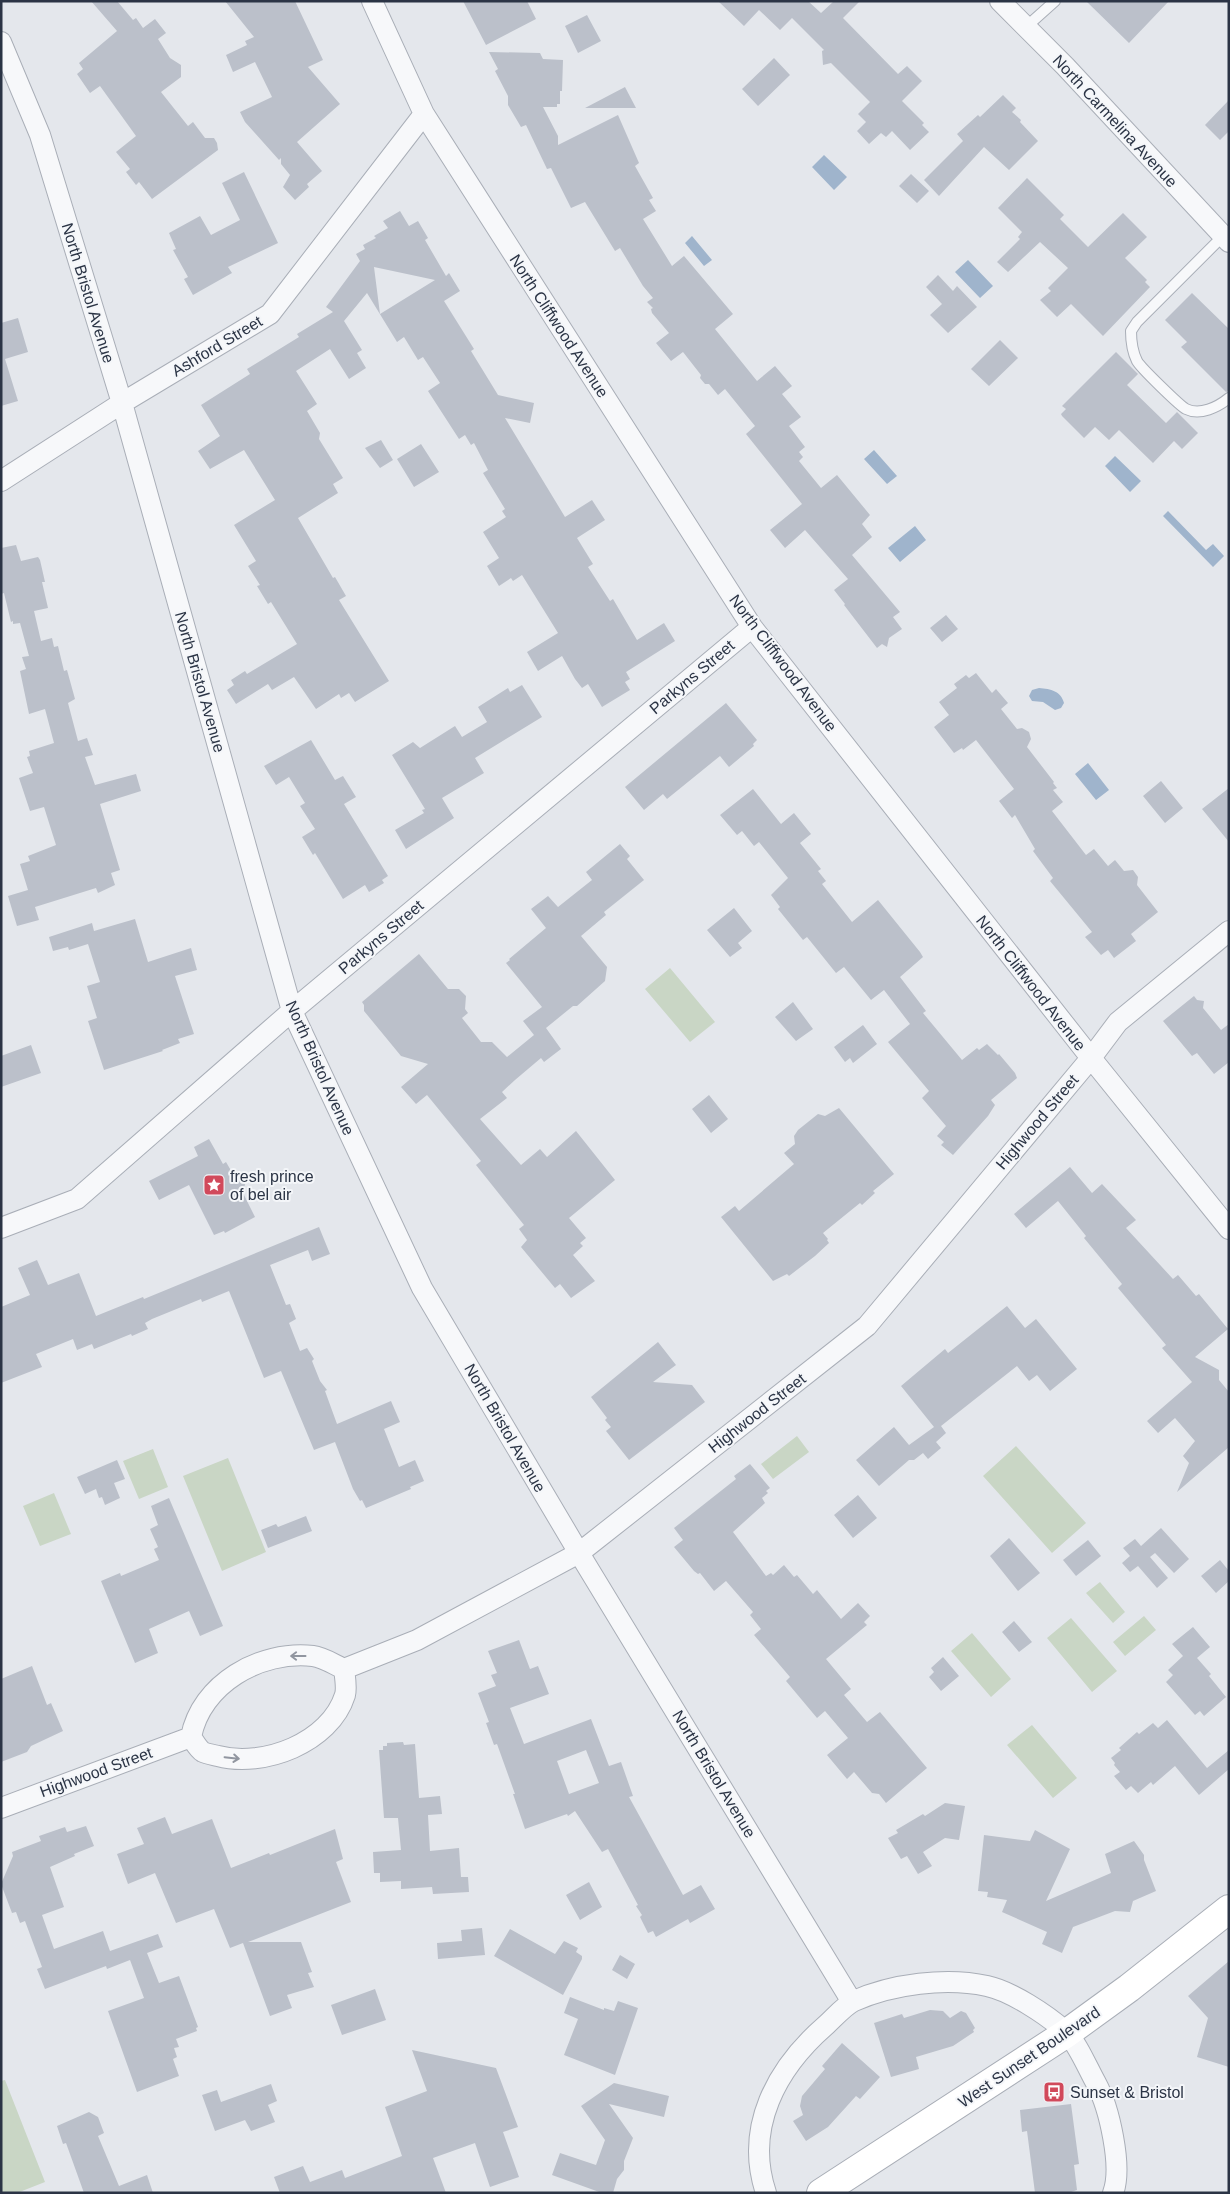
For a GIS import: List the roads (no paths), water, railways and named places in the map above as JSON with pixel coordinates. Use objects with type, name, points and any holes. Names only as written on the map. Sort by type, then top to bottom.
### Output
[{"type":"main road","name":"West Sunset Boulevard","points":[[821,2193],[1067,2033],[1129,1988],[1229,1908]]},
{"type":"street","name":"North Cliffwood Avenue","points":[[372,1],[424,114],[752,627],[1090,1058],[1229,1229]]},
{"type":"street","name":"North Carmelina Avenue","points":[[1000,1],[1065,66],[1226,239]]},
{"type":"street","name":"North Bristol Avenue","points":[[1,42],[40,135],[122,404],[292,1012],[422,1288],[579,1553],[852,2002]]},
{"type":"street","name":"Ashford Street","points":[[1,481],[122,404],[270,314],[424,114]]},
{"type":"street","name":"Parkyns Street","points":[[1,1228],[78,1199],[292,1012],[752,627]]},
{"type":"street","name":"Highwood Street","points":[[344,1669],[417,1640],[579,1553],[867,1326],[1118,1022],[1229,931]]},
{"type":"street","points":[[288,1656],[315,1656],[344,1669],[346,1694],[338,1711],[317,1734],[288,1750],[258,1758],[231,1759],[203,1752],[191,1737],[194,1721],[220,1686],[241,1672],[265,1660],[288,1656]]},
{"type":"street","name":"Highwood Street","points":[[1,1808],[191,1737]]},
{"type":"street","points":[[766,2193],[761,2158],[760,2129],[770,2096],[782,2072],[808,2041],[852,2002],[918,1984],[957,1981],[989,1986],[1030,2005],[1067,2033],[1102,2095],[1114,2138],[1117,2184],[1113,2193]]},
{"type":"lane","points":[[1026,27],[1055,1]]},
{"type":"lane","points":[[1226,239],[1137,322],[1131,331],[1133,351],[1138,362],[1185,409],[1196,412],[1207,410],[1222,404],[1229,398]]},
{"type":"water","points":[[824,155],[847,177],[834,190],[812,167]]},
{"type":"water","points":[[692,236],[712,260],[704,266],[685,243]]},
{"type":"water","points":[[968,260],[993,286],[980,298],[955,272]]},
{"type":"water","points":[[874,450],[897,476],[887,484],[864,459]]},
{"type":"water","points":[[1115,456],[1141,481],[1130,492],[1105,466]]},
{"type":"water","points":[[1168,511],[1206,550],[1213,544],[1224,556],[1213,567],[1163,516]]},
{"type":"water","points":[[915,526],[926,540],[900,562],[888,548]]},
{"type":"water","points":[[1039,688],[1058,693],[1064,703],[1061,708],[1055,710],[1043,702],[1032,701],[1029,696],[1032,690]]},
{"type":"water","points":[[1088,763],[1109,790],[1096,800],[1075,774]]},
{"type":"place","name":"fresh prince of bel air","points":[[214,1185]]},
{"type":"place","name":"Sunset & Bristol","points":[[1054,2092]]}]
